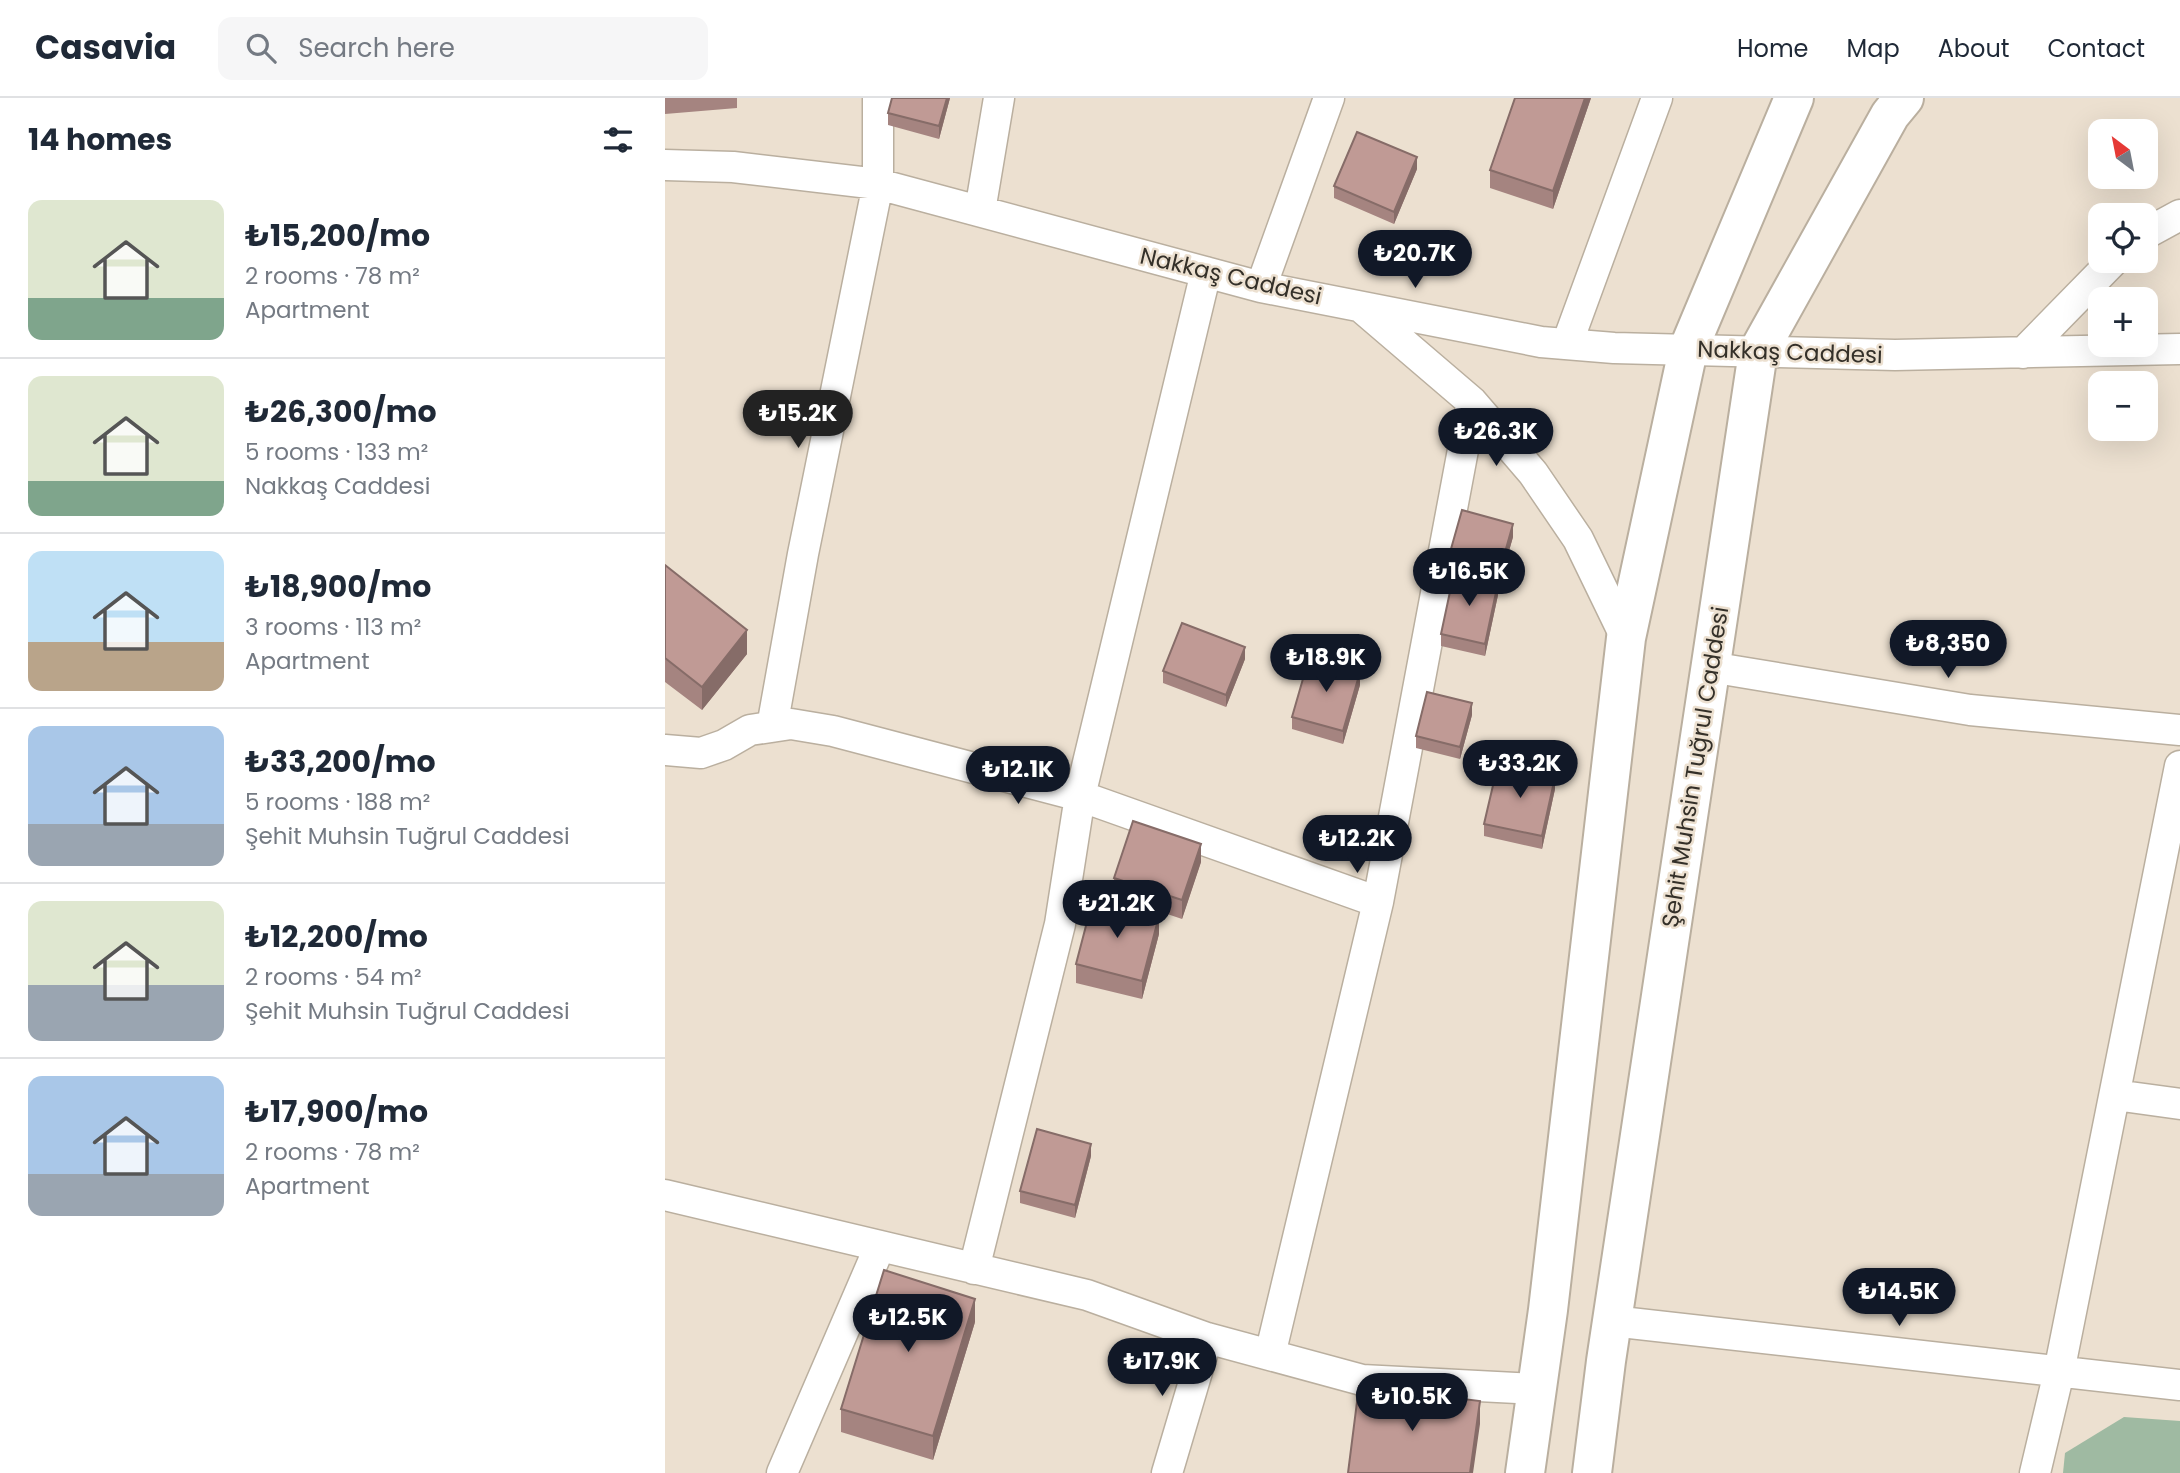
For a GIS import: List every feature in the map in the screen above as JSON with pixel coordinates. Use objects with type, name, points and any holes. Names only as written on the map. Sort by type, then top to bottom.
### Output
[{"type":"main road","points":[[1525,1473],[1549,1310],[1626,638],[1688,350],[1794,98]]},
{"type":"main road","name":"Şehit Muhsin Tuğrul Caddesi","points":[[1592,1473],[1612,1321],[1758,352],[1890,115],[1904,98]]},
{"type":"street","points":[[772,727],[803,554],[878,184],[878,98]]},
{"type":"street","points":[[980,211],[999,98]]},
{"type":"street","points":[[1261,287],[1329,98]]},
{"type":"street","points":[[1567,344],[1657,98]]},
{"type":"street","name":"Nakkaş Caddesi","points":[[665,165],[733,167],[878,184],[1261,287],[1541,342],[1688,350],[1895,355],[2180,349]]},
{"type":"street","points":[[2158,227],[2180,215]]},
{"type":"street","points":[[975,1269],[1060,924],[1080,796],[1206,272]]},
{"type":"street","points":[[2023,353],[2101,273]]},
{"type":"street","points":[[1358,305],[1472,402],[1533,472],[1578,539],[1626,638]]},
{"type":"street","points":[[1270,1355],[1378,902],[1472,402]]},
{"type":"street","points":[[1710,667],[1970,710],[2180,730]]},
{"type":"street","points":[[665,750],[701,753],[724,745],[750,730],[791,724],[833,731],[1080,796],[1378,902]]},
{"type":"street","points":[[2035,1473],[2059,1372],[2180,766]]},
{"type":"street","points":[[2115,1095],[2180,1104]]},
{"type":"street","points":[[665,1195],[1087,1295],[1207,1338],[1362,1380],[1537,1389]]},
{"type":"street","points":[[782,1473],[880,1246]]},
{"type":"street","points":[[1612,1321],[2180,1385]]},
{"type":"street","points":[[1167,1473],[1207,1338]]},
{"type":"green space","points":[[2124,1417],[2180,1421],[2180,1473],[2063,1473],[2065,1453]]},
{"type":"building","points":[[892,98],[947,98],[939,126],[888,113]]},
{"type":"building","points":[[1515,98],[1585,98],[1553,191],[1490,170]]},
{"type":"building","points":[[1357,132],[1417,157],[1394,212],[1334,186]]},
{"type":"building","points":[[1462,510],[1513,524],[1500,570],[1449,556]]},
{"type":"building","points":[[665,565],[747,630],[702,687],[665,658]]},
{"type":"building","points":[[1454,573],[1498,583],[1485,644],[1441,634]]},
{"type":"building","points":[[1182,623],[1245,647],[1226,695],[1163,671]]},
{"type":"building","points":[[1309,658],[1360,672],[1343,731],[1292,717]]},
{"type":"building","points":[[1427,692],[1472,703],[1460,747],[1416,736]]},
{"type":"building","points":[[1498,764],[1555,777],[1542,836],[1484,824]]},
{"type":"building","points":[[1133,821],[1201,844],[1182,900],[1114,878]]},
{"type":"building","points":[[1093,899],[1159,916],[1142,981],[1076,964]]},
{"type":"building","points":[[1037,1129],[1091,1144],[1075,1205],[1020,1191]]},
{"type":"building","points":[[884,1270],[975,1299],[933,1436],[841,1409]]},
{"type":"building","points":[[1359,1386],[1480,1401],[1470,1473],[1348,1473]]}]
